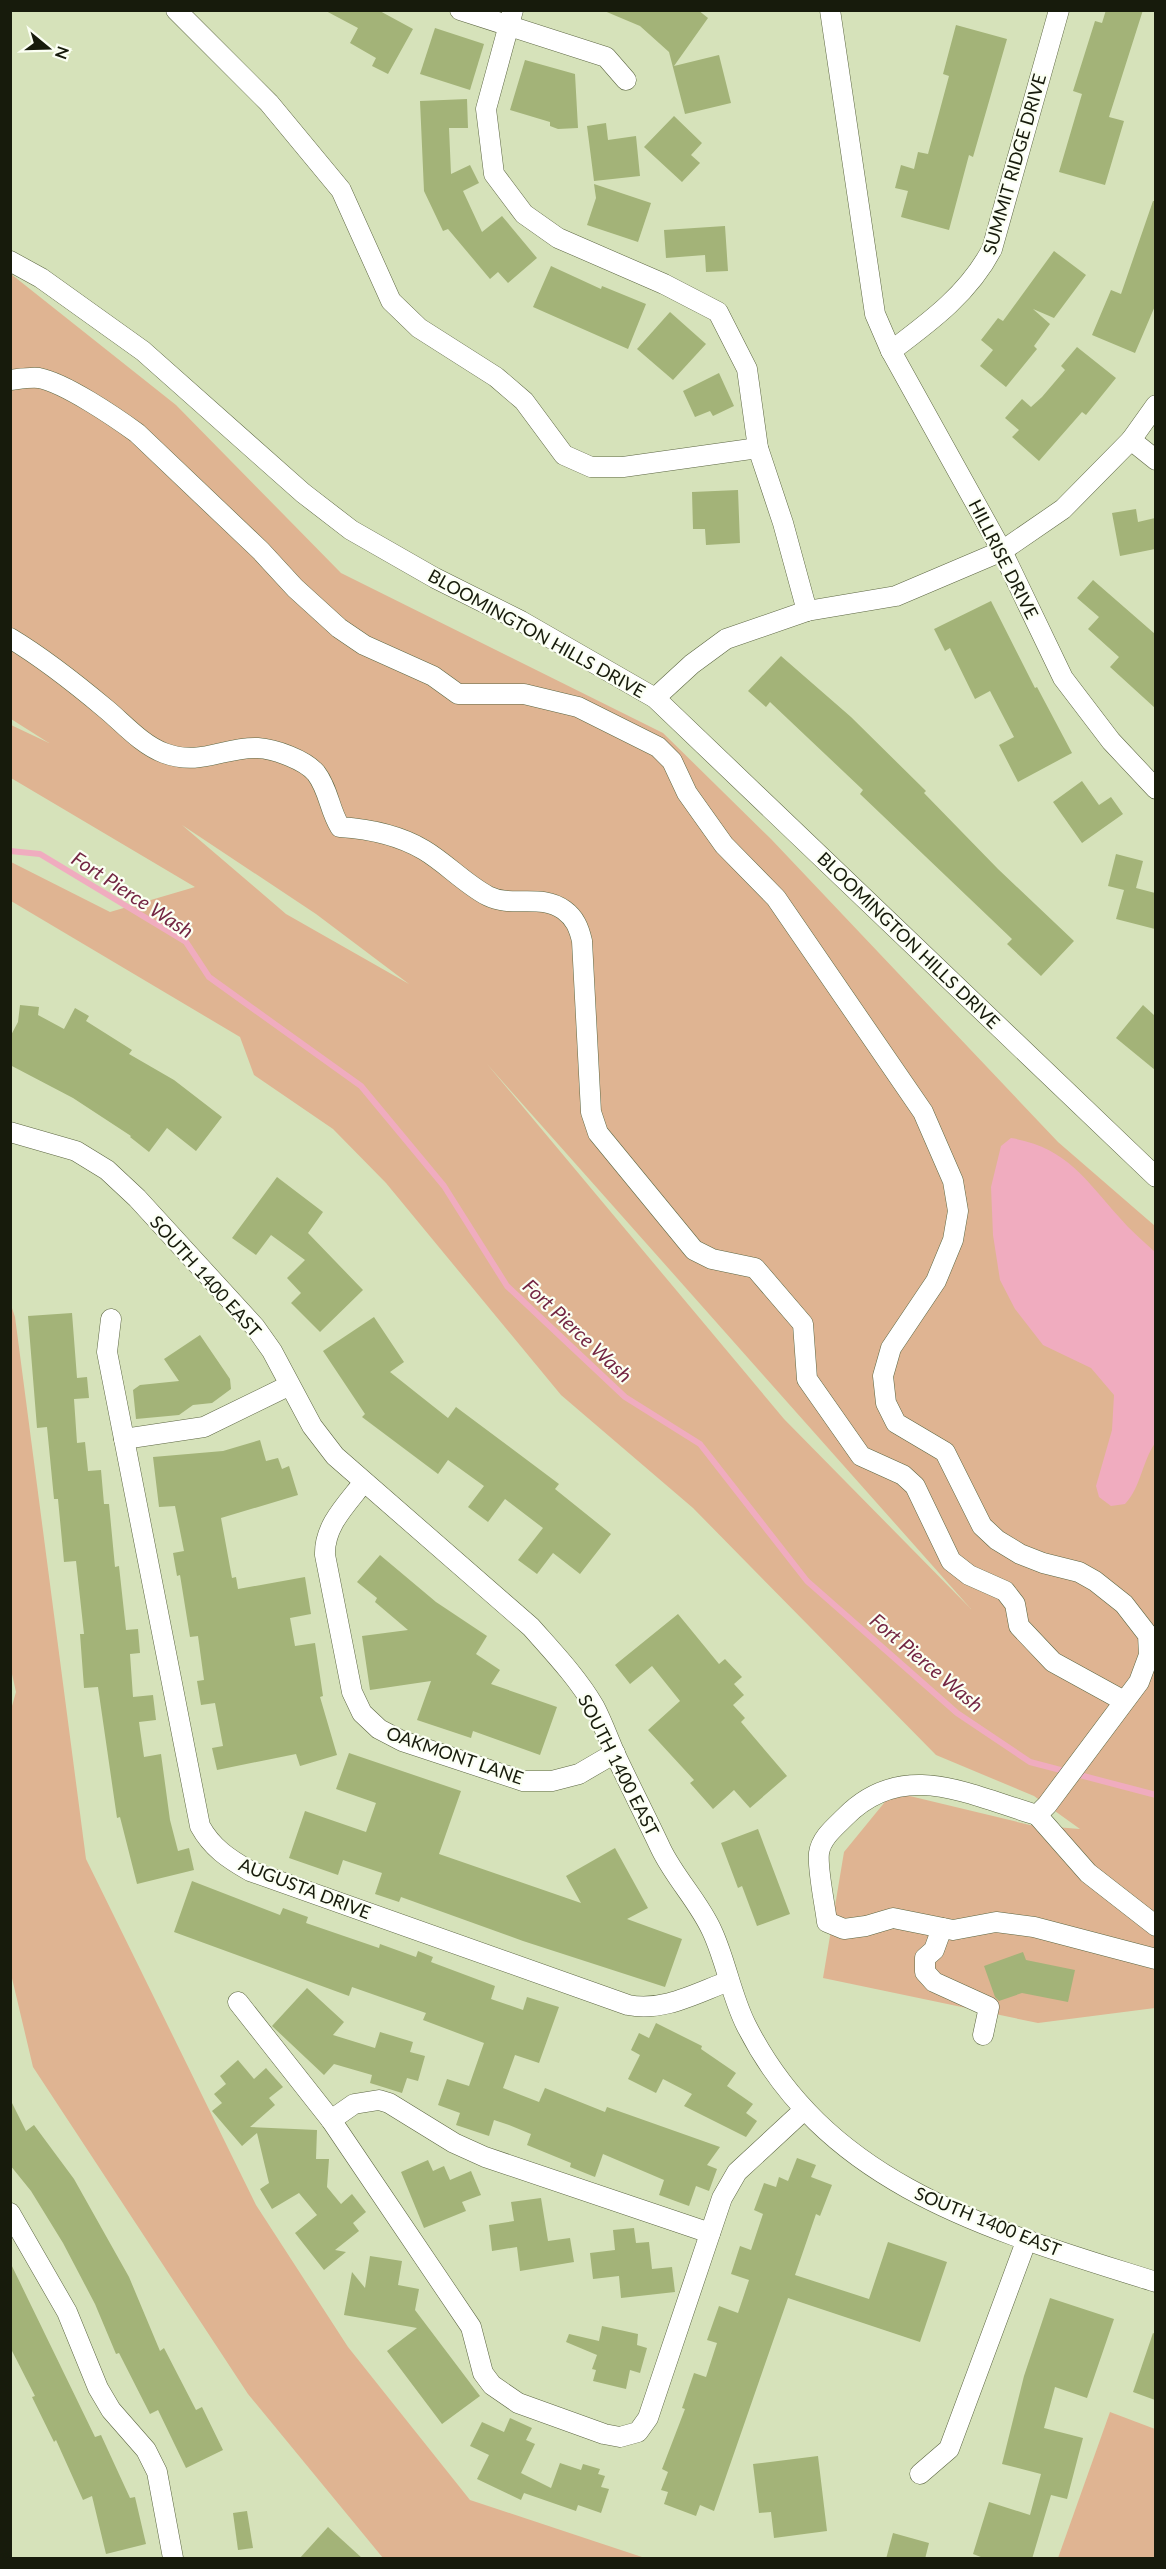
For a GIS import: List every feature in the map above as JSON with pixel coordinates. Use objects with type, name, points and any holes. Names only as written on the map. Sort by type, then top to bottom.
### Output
[{"type":"street","points":[[176,10],[269,103],[340,190],[391,301],[419,328],[496,377],[524,401],[564,455],[591,467],[623,467],[758,448]]},
{"type":"street","points":[[460,10],[510,18],[606,57],[626,80]]},
{"type":"street","name":"HILLRISE DRIVE","points":[[830,10],[875,314],[891,351],[1002,551],[1063,678],[1111,741],[1155,789]]},
{"type":"street","name":"SUMMIT RIDGE DRIVE","points":[[891,351],[943,311],[979,273],[992,249],[1059,10]]},
{"type":"street","points":[[510,18],[486,109],[494,174],[524,214],[558,238],[664,284],[718,312],[747,369],[758,448],[783,523],[807,611]]},
{"type":"street","name":"BLOOMINGTON HILLS DRIVE","points":[[10,261],[41,278],[143,351],[303,493],[351,530],[435,578],[521,621],[655,698],[1155,1177]]},
{"type":"street","points":[[10,380],[37,378],[51,382],[116,417],[137,433],[261,551],[295,588],[339,628],[364,645],[433,676],[458,694],[524,694],[578,707],[658,747],[672,761],[687,794],[724,845],[776,898],[922,1112],[953,1181],[958,1211],[953,1240],[936,1281],[891,1348],[883,1376],[886,1403],[896,1423],[945,1452],[982,1526],[997,1540],[1043,1563],[1079,1572],[1095,1581],[1124,1604],[1148,1635],[1147,1682],[1124,1701],[1042,1810]]},
{"type":"street","points":[[655,698],[692,664],[726,639],[807,611],[896,596],[1002,551],[1063,509],[1131,440],[1155,405]]},
{"type":"street","points":[[1131,440],[1155,460]]},
{"type":"street","points":[[10,638],[50,662],[138,736],[162,753],[188,759],[258,748],[291,757],[314,771],[328,791],[333,815],[340,826],[383,833],[423,850],[489,896],[511,902],[544,901],[563,910],[578,925],[582,941],[591,1112],[598,1132],[694,1250],[712,1259],[755,1268],[803,1324],[807,1379],[861,1456],[903,1475],[915,1486],[951,1561],[969,1575],[1005,1591],[1015,1604],[1019,1626],[1053,1662],[1124,1701]]},
{"type":"street","name":"SOUTH 1400 EAST","points":[[10,1132],[76,1151],[107,1170],[137,1198],[255,1327],[272,1351],[288,1386],[312,1426],[335,1456],[363,1483],[531,1627],[559,1658],[594,1706],[667,1861],[711,1930],[746,2024],[770,2066],[804,2110],[838,2143],[887,2178],[932,2202],[1027,2239],[1155,2282]]},
{"type":"street","name":"AUGUSTA DRIVE","points":[[111,1319],[107,1352],[200,1826],[209,1843],[250,1871],[628,2005],[645,2008],[662,2006],[729,1981]]},
{"type":"street","points":[[124,1439],[204,1427],[288,1386]]},
{"type":"street","name":"OAKMONT LANE","points":[[363,1483],[329,1528],[324,1540],[352,1692],[362,1713],[379,1729],[402,1740],[524,1781],[552,1781],[579,1774],[615,1753]]},
{"type":"street","points":[[1155,1926],[1088,1873],[1042,1810],[928,1783],[889,1787],[860,1802],[826,1836],[819,1853],[827,1922],[844,1929],[866,1926],[893,1918],[952,1930],[996,1922],[1034,1927],[1155,1959]]},
{"type":"street","points":[[942,1928],[934,1950],[925,1958],[925,1972],[934,1982],[989,2007],[983,2035]]},
{"type":"street","points":[[237,2002],[331,2120],[471,2327],[483,2373],[492,2385],[518,2403],[603,2434],[620,2437],[638,2432],[648,2418],[722,2198],[737,2172],[804,2110]]},
{"type":"street","points":[[331,2120],[354,2104],[368,2100],[389,2103],[454,2143],[485,2157],[710,2233]]},
{"type":"street","points":[[10,2213],[67,2312],[98,2388],[111,2410],[146,2450],[157,2472],[173,2559]]},
{"type":"street","points":[[920,2474],[950,2449],[1027,2239]]},
{"type":"shaded area","points":[[11,274],[176,405],[341,573],[663,733],[771,839],[1058,1142],[1155,1226],[1155,2008],[1038,2023],[823,1978],[844,1852],[893,1792],[1030,1825],[1080,1829],[1034,1796],[936,1755],[693,1508],[561,1395],[386,1183],[333,1129],[254,1075],[240,1037],[11,901],[11,862],[110,912],[195,887],[11,778],[11,725],[49,743],[11,719]],"holes":[[[182,825],[316,914],[409,984],[286,914]],[[487,1064],[971,1609],[784,1419]]]},
{"type":"shaded area","points":[[1011,1138],[1030,1142],[1046,1149],[1073,1167],[1155,1252],[1155,1443],[1135,1490],[1125,1504],[1111,1506],[1099,1497],[1096,1486],[1112,1430],[1114,1395],[1091,1368],[1043,1345],[1015,1309],[1000,1280],[993,1235],[991,1187],[1001,1146]]},
{"type":"shaded area","points":[[11,1305],[15,1317],[86,1859],[256,2205],[348,2347],[470,2500],[645,2558],[383,2558],[248,2394],[33,2067],[11,1974],[10,1713],[16,1692],[10,1665]]},
{"type":"shaded area","points":[[1110,2412],[1155,2429],[1155,2558],[1058,2558]]},
{"type":"building","points":[[324,10],[378,10],[413,29],[388,74],[372,66],[376,58],[350,43],[358,28]]},
{"type":"building","points":[[602,10],[698,10],[708,18],[674,66],[719,55],[731,103],[685,114],[669,52],[640,26]]},
{"type":"building","points":[[1106,10],[1143,10],[1109,117],[1124,121],[1105,185],[1059,172],[1082,94],[1073,91],[1095,21],[1102,23]]},
{"type":"building","points":[[956,25],[1007,39],[973,157],[969,155],[949,230],[901,217],[908,191],[895,188],[901,165],[914,169],[918,152],[928,154],[949,76],[943,74]]},
{"type":"building","points":[[435,28],[484,44],[470,90],[420,74]]},
{"type":"building","points":[[525,60],[575,74],[578,128],[558,129],[550,126],[550,122],[510,110]]},
{"type":"building","points":[[467,99],[468,128],[449,128],[451,174],[470,165],[479,183],[463,191],[482,232],[502,216],[537,258],[508,283],[498,272],[490,279],[448,229],[443,231],[424,191],[420,101]]},
{"type":"building","points":[[674,116],[702,143],[691,155],[700,163],[682,182],[644,147]]},
{"type":"building","points":[[606,123],[608,140],[636,136],[640,176],[594,181],[587,126]]},
{"type":"building","points":[[594,184],[651,203],[638,242],[587,225],[596,198]]},
{"type":"building","points":[[1153,201],[1155,201],[1155,306],[1135,353],[1092,335],[1111,290],[1121,294]]},
{"type":"building","points":[[725,226],[728,271],[706,272],[705,255],[666,258],[664,230]]},
{"type":"building","points":[[1054,251],[1086,275],[1054,318],[1033,309],[1050,324],[1034,346],[1037,349],[1006,387],[980,366],[993,350],[981,340],[998,318],[1003,321]]},
{"type":"building","points":[[551,266],[601,289],[602,286],[646,304],[628,349],[533,307]]},
{"type":"building","points":[[670,312],[706,344],[673,380],[637,349]]},
{"type":"building","points":[[1077,347],[1116,378],[1086,415],[1082,412],[1039,461],[1012,437],[1019,430],[1005,418],[1022,399],[1031,407],[1042,397],[1065,370],[1061,366]]},
{"type":"building","points":[[719,373],[734,406],[713,416],[710,411],[695,417],[683,391]]},
{"type":"building","points":[[738,490],[740,543],[706,545],[705,529],[693,529],[692,492]]},
{"type":"building","points":[[1136,509],[1138,522],[1155,518],[1155,549],[1120,556],[1112,513]]},
{"type":"building","points":[[1093,580],[1155,634],[1155,708],[1110,667],[1119,657],[1088,629],[1099,617],[1077,598]]},
{"type":"building","points":[[991,601],[1035,688],[1037,687],[1072,753],[1018,782],[999,745],[1014,737],[990,691],[975,699],[950,648],[945,651],[934,629]]},
{"type":"building","points":[[781,656],[851,717],[926,791],[924,793],[998,869],[1074,941],[1041,976],[1007,944],[1012,939],[860,794],[863,790],[770,702],[766,707],[748,691]]},
{"type":"building","points":[[1082,781],[1099,805],[1111,797],[1123,814],[1082,843],[1053,802]]},
{"type":"building","points":[[1116,854],[1143,861],[1136,888],[1155,893],[1155,929],[1116,919],[1124,890],[1108,886]]},
{"type":"building","points":[[20,1005],[39,1007],[38,1015],[64,1029],[75,1008],[89,1016],[86,1021],[132,1050],[129,1054],[174,1080],[222,1117],[196,1151],[167,1128],[149,1152],[131,1136],[73,1098],[10,1065],[10,1037],[18,1022]]},
{"type":"building","points":[[1143,1005],[1155,1016],[1155,1070],[1116,1038]]},
{"type":"building","points":[[277,1177],[323,1212],[308,1233],[363,1290],[320,1332],[291,1303],[301,1293],[287,1278],[305,1260],[271,1235],[256,1255],[232,1238]]},
{"type":"building","points":[[72,1313],[77,1378],[87,1377],[89,1398],[74,1399],[77,1443],[85,1442],[88,1471],[101,1470],[104,1504],[109,1504],[115,1567],[119,1566],[126,1630],[138,1629],[140,1653],[130,1654],[133,1697],[153,1695],[156,1720],[139,1722],[144,1757],[161,1754],[170,1820],[178,1851],[189,1848],[194,1870],[137,1884],[120,1817],[117,1818],[98,1687],[84,1688],[80,1634],[84,1634],[76,1561],[64,1562],[58,1499],[54,1499],[47,1427],[37,1428],[28,1316]]},
{"type":"building","points":[[374,1317],[404,1362],[390,1372],[448,1418],[456,1407],[559,1484],[555,1489],[611,1534],[580,1574],[553,1553],[537,1574],[518,1560],[543,1528],[505,1499],[488,1522],[468,1507],[484,1486],[448,1460],[438,1474],[362,1417],[365,1414],[323,1351]]},
{"type":"building","points":[[200,1335],[230,1379],[231,1389],[212,1403],[193,1405],[179,1415],[136,1419],[133,1390],[140,1385],[179,1381],[164,1359]]},
{"type":"building","points":[[260,1440],[266,1461],[278,1458],[282,1469],[289,1466],[298,1495],[221,1518],[232,1578],[236,1577],[238,1589],[305,1577],[311,1614],[290,1618],[295,1646],[315,1643],[323,1696],[320,1697],[337,1755],[300,1766],[296,1754],[217,1770],[212,1748],[223,1746],[215,1703],[201,1705],[197,1681],[204,1680],[198,1636],[190,1637],[180,1575],[177,1576],[173,1553],[184,1551],[175,1506],[159,1507],[153,1457],[223,1451]]},
{"type":"building","points":[[380,1555],[436,1602],[487,1636],[476,1654],[500,1670],[491,1684],[557,1707],[540,1755],[473,1731],[471,1738],[417,1720],[431,1681],[370,1690],[362,1636],[408,1630],[375,1602],[377,1598],[357,1582]]},
{"type":"building","points":[[678,1614],[719,1664],[725,1659],[742,1677],[734,1684],[744,1695],[733,1705],[745,1718],[741,1722],[787,1776],[750,1808],[734,1790],[713,1809],[690,1783],[694,1780],[648,1730],[680,1701],[652,1666],[630,1684],[615,1665]]},
{"type":"building","points":[[349,1753],[461,1791],[439,1854],[581,1903],[566,1876],[615,1848],[648,1908],[627,1919],[682,1939],[665,1987],[523,1941],[401,1897],[399,1902],[375,1894],[382,1873],[343,1860],[338,1875],[289,1858],[305,1811],[366,1832],[376,1803],[336,1789]]},
{"type":"building","points":[[758,1829],[790,1914],[757,1926],[742,1886],[738,1888],[721,1843]]},
{"type":"building","points":[[192,1881],[280,1915],[283,1908],[308,1917],[306,1923],[379,1948],[380,1944],[416,1957],[418,1951],[433,1957],[431,1962],[495,1986],[491,1999],[523,2010],[527,1997],[559,2007],[539,2063],[515,2055],[503,2088],[539,2102],[545,2088],[605,2112],[607,2107],[720,2147],[707,2165],[717,2169],[709,2191],[696,2186],[689,2206],[659,2195],[664,2180],[603,2154],[595,2177],[570,2167],[571,2163],[527,2145],[531,2134],[509,2125],[494,2120],[489,2136],[456,2125],[460,2113],[438,2105],[447,2079],[469,2086],[484,2043],[423,2020],[426,2013],[352,1987],[349,1996],[174,1932]]},
{"type":"building","points":[[1023,1952],[1026,1960],[1075,1970],[1068,2002],[1022,1993],[999,2001],[995,1997],[984,1966]]},
{"type":"building","points":[[307,1988],[344,2022],[333,2035],[375,2048],[380,2032],[413,2042],[410,2052],[425,2056],[418,2081],[407,2078],[402,2093],[370,2083],[372,2075],[334,2064],[324,2075],[272,2026]]},
{"type":"building","points":[[656,2023],[702,2046],[701,2049],[736,2073],[727,2086],[753,2104],[746,2113],[757,2121],[746,2137],[684,2106],[692,2094],[663,2079],[656,2093],[628,2079],[640,2055],[631,2050],[639,2033],[649,2038]]},
{"type":"building","points":[[238,2060],[254,2079],[266,2068],[283,2087],[269,2098],[275,2105],[250,2127],[317,2130],[316,2159],[329,2159],[327,2187],[341,2204],[352,2194],[366,2212],[353,2223],[359,2231],[335,2250],[346,2252],[324,2270],[295,2233],[317,2215],[299,2193],[272,2209],[260,2189],[269,2183],[257,2133],[242,2146],[212,2111],[222,2103],[214,2094],[226,2084],[220,2076]]},
{"type":"building","points":[[10,2099],[26,2131],[34,2125],[74,2179],[129,2277],[160,2351],[164,2348],[196,2410],[202,2407],[223,2450],[186,2468],[158,2410],[150,2414],[119,2353],[116,2354],[95,2304],[63,2243],[31,2191],[10,2165]]},
{"type":"building","points":[[797,2158],[816,2165],[811,2177],[832,2185],[820,2216],[816,2214],[795,2275],[869,2299],[888,2242],[947,2262],[920,2342],[788,2298],[714,2511],[700,2505],[696,2516],[664,2504],[668,2492],[661,2490],[668,2472],[662,2469],[685,2409],[682,2408],[694,2373],[706,2377],[717,2343],[707,2340],[719,2306],[738,2313],[749,2280],[731,2274],[740,2246],[751,2250],[763,2214],[754,2210],[764,2183],[776,2187],[779,2177],[788,2181]]},
{"type":"building","points":[[428,2160],[433,2171],[444,2166],[450,2180],[471,2171],[481,2195],[462,2202],[466,2211],[424,2228],[401,2172]]},
{"type":"building","points":[[541,2198],[548,2241],[570,2238],[574,2262],[520,2271],[517,2247],[492,2251],[489,2225],[514,2221],[511,2202]]},
{"type":"building","points":[[634,2228],[636,2243],[649,2242],[652,2269],[672,2267],[675,2292],[621,2298],[619,2276],[593,2279],[590,2253],[615,2250],[613,2230]]},
{"type":"building","points":[[370,2256],[402,2261],[398,2285],[419,2289],[415,2310],[480,2396],[442,2424],[387,2351],[417,2328],[344,2315],[352,2272],[365,2288]]},
{"type":"building","points":[[10,2262],[95,2437],[101,2435],[130,2498],[135,2497],[146,2544],[106,2554],[92,2496],[83,2500],[10,2347]]},
{"type":"building","points":[[1050,2298],[1114,2319],[1087,2398],[1055,2387],[1044,2428],[1083,2438],[1067,2499],[1051,2495],[1032,2559],[986,2559],[973,2554],[989,2502],[1030,2515],[1041,2474],[1002,2464],[1024,2376]]},
{"type":"building","points":[[602,2326],[638,2334],[637,2345],[647,2348],[640,2373],[630,2370],[626,2389],[593,2381],[596,2370],[592,2369],[597,2355],[566,2342],[569,2334],[599,2341]]},
{"type":"building","points":[[1153,2333],[1155,2334],[1155,2400],[1133,2392]]},
{"type":"building","points":[[510,2418],[532,2428],[526,2440],[535,2444],[521,2473],[551,2488],[560,2463],[581,2470],[583,2464],[600,2469],[598,2474],[605,2476],[601,2487],[609,2489],[601,2513],[578,2505],[576,2511],[524,2493],[521,2500],[477,2479],[489,2455],[470,2446],[482,2422],[504,2432]]},
{"type":"building","points":[[818,2456],[827,2531],[774,2538],[771,2512],[759,2513],[753,2464]]},
{"type":"building","points":[[247,2511],[253,2548],[238,2550],[233,2513]]},
{"type":"building","points":[[328,2527],[363,2559],[299,2559]]},
{"type":"building","points":[[893,2533],[929,2543],[925,2559],[886,2559]]},
{"type":"waterway","name":"Fort Pierce Wash","points":[[10,851],[40,854],[186,942],[209,977],[361,1086],[444,1186],[507,1286],[625,1397],[700,1444],[807,1581],[957,1713],[1030,1762],[1156,1795]]}]
